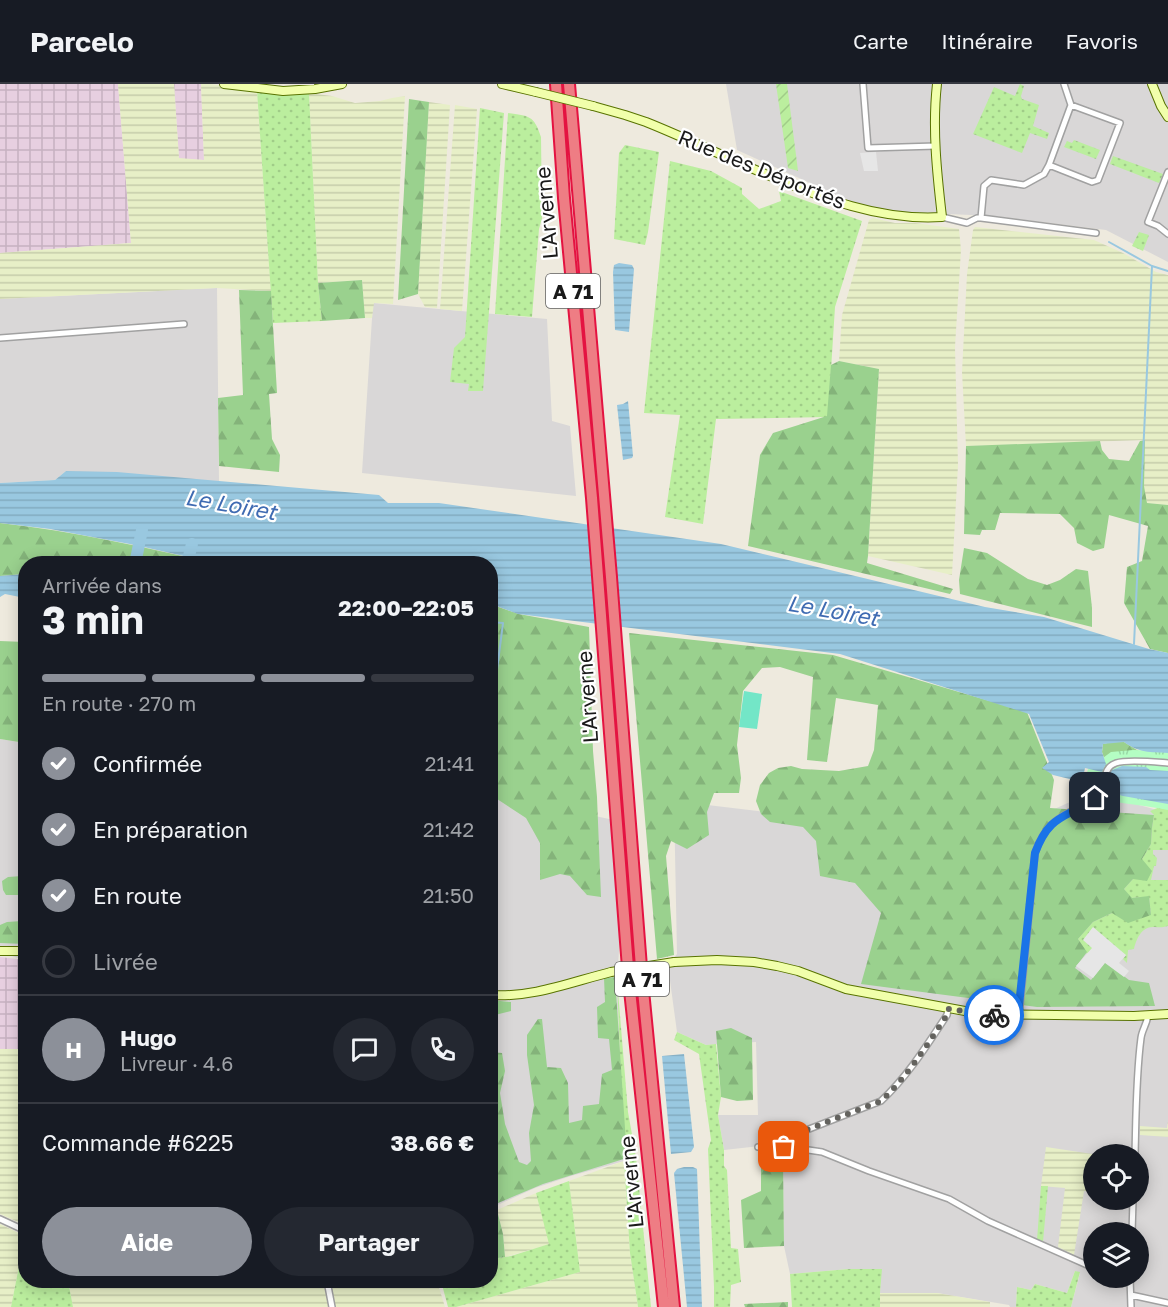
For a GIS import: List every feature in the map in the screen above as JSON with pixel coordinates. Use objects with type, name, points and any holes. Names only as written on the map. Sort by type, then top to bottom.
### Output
[{"type":"highway","name":"L'Arverne","points":[[556,84],[564,198],[592,498],[629,981],[664,1307]]},
{"type":"highway","name":"L'Arverne","points":[[569,84],[641,968],[674,1307]]},
{"type":"street","points":[[224,84],[283,91],[342,84]]},
{"type":"street","name":"Rue des Déportés","points":[[502,84],[593,106],[654,125],[796,188],[868,211],[898,217],[942,217],[967,223],[981,218],[1096,233]]},
{"type":"street","points":[[863,84],[868,148],[936,146]]},
{"type":"street","points":[[937,84],[936,146],[942,217]]},
{"type":"street","points":[[981,218],[984,186],[991,180],[1024,185],[1044,174],[1071,105],[1064,84]]},
{"type":"street","points":[[1152,84],[1168,117]]},
{"type":"street","points":[[1049,165],[1092,182],[1098,180],[1120,123],[1071,105]]},
{"type":"street","points":[[1168,172],[1148,222],[1168,234]]},
{"type":"street","points":[[0,338],[184,324]]},
{"type":"street","points":[[1018,1015],[1035,853],[1040,840],[1055,820],[1095,798],[1101,791],[1106,772],[1111,765],[1122,762],[1168,763]]},
{"type":"street","points":[[0,951],[18,951]]},
{"type":"street","points":[[498,995],[522,995],[543,991],[611,972],[674,962],[717,960],[777,966],[846,989],[981,1014],[1148,1016],[1168,1014]]},
{"type":"street","points":[[784,1147],[786,1138],[881,1101],[907,1073],[947,1015],[948,1009]]},
{"type":"street","points":[[1135,1144],[1142,1035],[1148,1016]]},
{"type":"street","points":[[758,1147],[784,1147],[822,1152],[949,1199],[988,1221],[1083,1263]]},
{"type":"street","points":[[0,1219],[18,1227]]},
{"type":"street","points":[[328,1288],[332,1307]]},
{"type":"street","points":[[1130,1288],[1131,1307]]},
{"type":"street","points":[[1131,1295],[1168,1303]]},
{"type":"shaded area","points":[[0,84],[118,84],[131,243],[0,253]]},
{"type":"shaded area","points":[[174,84],[201,84],[204,160],[179,159]]},
{"type":"shaded area","points":[[726,84],[1168,84],[1168,262],[1106,230],[995,216],[900,212],[861,206],[737,150]]},
{"type":"shaded area","points":[[876,152],[878,171],[864,171],[860,153]]},
{"type":"shaded area","points":[[217,288],[219,482],[66,471],[55,480],[0,483],[0,299]]},
{"type":"shaded area","points":[[373,303],[547,319],[552,421],[570,426],[576,496],[362,473]]},
{"type":"shaded area","points":[[0,739],[18,742],[18,958],[0,956]]},
{"type":"shaded area","points":[[1092,792],[1168,813],[1168,1307],[1071,1307],[1080,1273],[1075,1271],[1067,1293],[1035,1284],[1031,1290],[1017,1287],[1016,1307],[937,1293],[880,1293],[881,1269],[790,1274],[784,1246],[783,1156],[761,1155],[760,1146],[724,1150],[718,1115],[758,1115],[756,1042],[706,1045],[677,1032],[668,966],[677,954],[674,801],[840,821],[1028,821]]},
{"type":"shaded area","points":[[498,795],[628,823],[617,979],[624,1161],[535,1188],[498,1205]]},
{"type":"shaded area","points":[[1093,927],[1126,955],[1119,963],[1129,971],[1124,977],[1105,963],[1093,978],[1076,966],[1092,948],[1083,940]]},
{"type":"shaded area","points":[[0,957],[18,959],[18,1049],[0,1049]]},
{"type":"green space","points":[[118,84],[174,84],[179,158],[204,160],[201,84],[257,91],[271,291],[217,288],[0,299],[0,253],[131,243]]},
{"type":"green space","points":[[776,84],[787,84],[798,171],[788,168]]},
{"type":"green space","points":[[1020,84],[1024,86],[1022,99],[1039,105],[1033,126],[1049,133],[1047,139],[1030,133],[1022,153],[973,134],[994,87],[1015,96]]},
{"type":"green space","points":[[257,91],[309,93],[318,283],[322,321],[273,323]]},
{"type":"green space","points":[[309,93],[332,96],[355,103],[405,96],[393,304],[374,303],[372,318],[365,318],[362,280],[318,283]]},
{"type":"green space","points":[[409,99],[429,102],[418,294],[398,300]]},
{"type":"green space","points":[[429,102],[450,105],[437,308],[425,307],[418,294]]},
{"type":"green space","points":[[455,105],[477,109],[462,311],[440,309]]},
{"type":"green space","points":[[480,108],[504,113],[483,391],[468,391],[469,384],[450,382],[454,348],[465,337]]},
{"type":"green space","points":[[508,113],[530,118],[536,124],[541,137],[542,218],[539,229],[532,317],[495,314]]},
{"type":"green space","points":[[1074,140],[1100,150],[1096,159],[1064,147],[1067,141],[1072,143]]},
{"type":"green space","points":[[625,145],[659,152],[645,245],[614,239],[619,153]]},
{"type":"green space","points":[[1113,156],[1163,174],[1159,183],[1110,164]]},
{"type":"green space","points":[[670,161],[711,171],[742,188],[742,194],[759,209],[781,201],[779,191],[862,221],[835,307],[828,417],[716,419],[703,524],[665,517],[680,415],[644,413]]},
{"type":"green space","points":[[873,218],[895,223],[915,223],[959,229],[961,250],[955,347],[958,465],[952,575],[868,556],[879,369],[839,361],[842,315],[869,220]]},
{"type":"green space","points":[[975,227],[1094,240],[1156,272],[1168,275],[1168,505],[1147,503],[1144,486],[1144,440],[966,446],[962,372],[967,274]]},
{"type":"green space","points":[[1139,232],[1149,235],[1143,251],[1132,246]]},
{"type":"green space","points":[[362,280],[365,318],[322,321],[318,283]]},
{"type":"green space","points":[[239,290],[271,291],[277,393],[269,394],[272,439],[280,455],[279,472],[219,466],[218,398],[243,395]]},
{"type":"green space","points":[[839,361],[879,369],[867,563],[953,589],[950,594],[748,546],[760,455],[773,433],[827,416],[831,365]]},
{"type":"green space","points":[[1145,440],[1144,486],[1147,503],[1168,505],[1168,653],[1150,649],[1124,603],[1127,567],[1142,561],[1148,526],[1109,515],[1104,548],[1093,551],[1077,543],[1074,528],[1060,514],[1000,513],[995,530],[982,530],[980,535],[964,534],[966,446],[1100,441],[1102,450],[1109,459],[1129,461],[1140,441]]},
{"type":"green space","points":[[0,523],[83,535],[183,556],[18,556],[18,575],[0,576]]},
{"type":"green space","points":[[964,548],[987,553],[1028,579],[1047,585],[1060,580],[1076,569],[1088,571],[1092,627],[960,594],[959,580]]},
{"type":"green space","points":[[498,607],[519,614],[589,627],[601,897],[587,895],[570,876],[560,874],[540,880],[540,843],[526,818],[498,800]]},
{"type":"green space","points":[[629,633],[833,655],[1027,712],[1054,780],[1050,808],[1154,815],[1151,844],[1142,859],[1152,871],[1147,881],[1133,879],[1124,889],[1132,898],[1149,896],[1151,915],[1128,923],[1112,913],[1093,922],[1078,939],[1087,952],[1075,968],[1091,980],[1105,962],[1129,980],[1149,983],[1155,1006],[1037,1007],[861,984],[881,913],[855,883],[820,876],[816,841],[803,827],[770,822],[761,814],[756,801],[760,785],[769,773],[778,768],[791,766],[802,769],[839,771],[868,766],[874,750],[878,705],[836,698],[827,762],[807,760],[813,677],[780,667],[762,668],[743,691],[737,745],[741,778],[739,793],[714,793],[707,812],[709,835],[687,849],[671,841],[666,856],[674,955],[657,959]]},
{"type":"green space","points":[[0,641],[18,642],[18,742],[0,739]]},
{"type":"green space","points":[[744,691],[762,694],[757,729],[739,727]]},
{"type":"green space","points":[[1124,742],[1150,758],[1106,764],[1102,752],[1103,744]]},
{"type":"green space","points":[[1168,751],[1168,810],[1081,794],[1088,769],[1111,752]]},
{"type":"green space","points":[[1160,807],[1168,809],[1168,850],[1153,850],[1157,858],[1151,880],[1168,880],[1168,926],[1145,929],[1134,949],[1128,950],[1127,963],[1123,959],[1126,955],[1093,948],[1087,954],[1078,939],[1093,922],[1112,913],[1151,915],[1149,897],[1131,898],[1124,889],[1133,879],[1151,844],[1154,815],[1150,811]]},
{"type":"green space","points":[[18,876],[18,895],[6,895],[3,890],[2,881],[8,877]]},
{"type":"green space","points":[[18,921],[18,944],[0,943],[0,925]]},
{"type":"green space","points":[[615,977],[627,1158],[543,1184],[498,1203],[498,1053],[502,1053],[505,1071],[500,1093],[505,1124],[519,1162],[527,1165],[531,1161],[529,1133],[534,1105],[527,1055],[527,1035],[538,1019],[542,1019],[547,1067],[561,1068],[568,1083],[569,1123],[582,1120],[583,1106],[599,1104],[602,1074],[612,1070],[609,1039],[598,1038],[597,1007],[605,1002],[604,978]]},
{"type":"green space","points":[[617,979],[628,1112],[636,1157],[651,1307],[638,1307],[630,1253]]},
{"type":"green space","points":[[498,1001],[511,1002],[511,1011],[498,1014]]},
{"type":"green space","points":[[731,1028],[752,1038],[753,1100],[737,1101],[721,1097],[716,1031]]},
{"type":"green space","points":[[677,1032],[706,1045],[716,1044],[721,1097],[718,1115],[724,1150],[724,1166],[727,1170],[731,1248],[738,1249],[741,1282],[731,1285],[730,1307],[714,1307],[708,1149],[711,1140],[699,1054],[674,1040]]},
{"type":"green space","points":[[0,1049],[18,1049],[18,1222],[0,1214]]},
{"type":"green space","points":[[1168,1121],[1168,1137],[1140,1135],[1140,1126],[1167,1128]]},
{"type":"green space","points":[[1046,1147],[1083,1153],[1083,1197],[1074,1255],[1058,1247],[1065,1188],[1041,1186]]},
{"type":"green space","points":[[761,1155],[783,1156],[784,1246],[744,1248],[741,1200],[761,1191]]},
{"type":"green space","points":[[624,1161],[630,1253],[638,1307],[456,1307],[580,1272],[569,1181]]},
{"type":"green space","points":[[569,1181],[580,1272],[456,1307],[448,1307],[443,1288],[498,1288],[498,1258],[549,1244],[536,1193]]},
{"type":"green space","points":[[1041,1186],[1048,1186],[1043,1242],[1037,1240]]},
{"type":"green space","points":[[536,1193],[550,1244],[505,1257],[498,1210]]},
{"type":"green space","points":[[498,1214],[503,1234],[505,1257],[498,1258]]},
{"type":"green space","points":[[0,1224],[18,1233],[18,1272],[11,1307],[0,1307]]},
{"type":"green space","points":[[882,1269],[880,1307],[792,1307],[790,1274]]},
{"type":"green space","points":[[1075,1271],[1080,1272],[1071,1307],[1016,1307],[1017,1287],[1031,1290],[1035,1284],[1067,1293]]},
{"type":"green space","points":[[18,1272],[18,1288],[69,1288],[73,1307],[11,1307]]},
{"type":"green space","points":[[69,1288],[325,1288],[329,1307],[73,1307]]},
{"type":"green space","points":[[330,1288],[439,1288],[445,1307],[335,1307]]},
{"type":"green space","points":[[880,1293],[937,1293],[990,1302],[990,1307],[880,1307]]},
{"type":"green space","points":[[788,1302],[788,1307],[745,1307],[744,1304]]},
{"type":"water","points":[[619,263],[632,265],[634,269],[629,332],[615,330],[613,272],[614,265]]},
{"type":"water","points":[[628,401],[633,456],[623,460],[617,405]]},
{"type":"water","name":"Le Loiret","points":[[66,471],[117,472],[379,495],[388,503],[439,503],[721,544],[985,607],[1044,617],[1168,653],[1168,753],[1140,750],[1124,742],[1103,744],[1102,752],[1106,764],[1102,772],[1085,768],[1082,782],[1053,775],[1042,768],[1049,762],[1029,714],[840,654],[518,614],[498,607],[498,556],[184,556],[50,529],[0,523],[0,483],[55,480]]},
{"type":"water","points":[[18,575],[18,597],[5,594],[0,597],[0,576]]},
{"type":"water","points":[[1122,766],[1168,771],[1168,804],[1105,791],[1106,785],[1112,784],[1110,771]]},
{"type":"water","points":[[684,1054],[694,1147],[691,1152],[671,1154],[662,1056]]},
{"type":"water","points":[[684,1167],[697,1169],[702,1307],[687,1307],[674,1173],[677,1169]]},
{"type":"waterway","points":[[1109,242],[1152,266],[1168,271]]},
{"type":"waterway","points":[[1134,644],[1152,266]]},
{"type":"waterway","points":[[137,556],[142,530]]},
{"type":"waterway","points":[[189,556],[192,544]]},
{"type":"waterway","points":[[498,623],[503,623],[498,662]]},
{"type":"waterway","points":[[1079,782],[1109,788]]},
{"type":"way so far","points":[[784,1147],[786,1138],[881,1101],[907,1073],[947,1015],[948,1009],[994,1015]]},
{"type":"route","points":[[994,1015],[1018,1015],[1035,853],[1040,840],[1055,820],[1095,798]]}]
